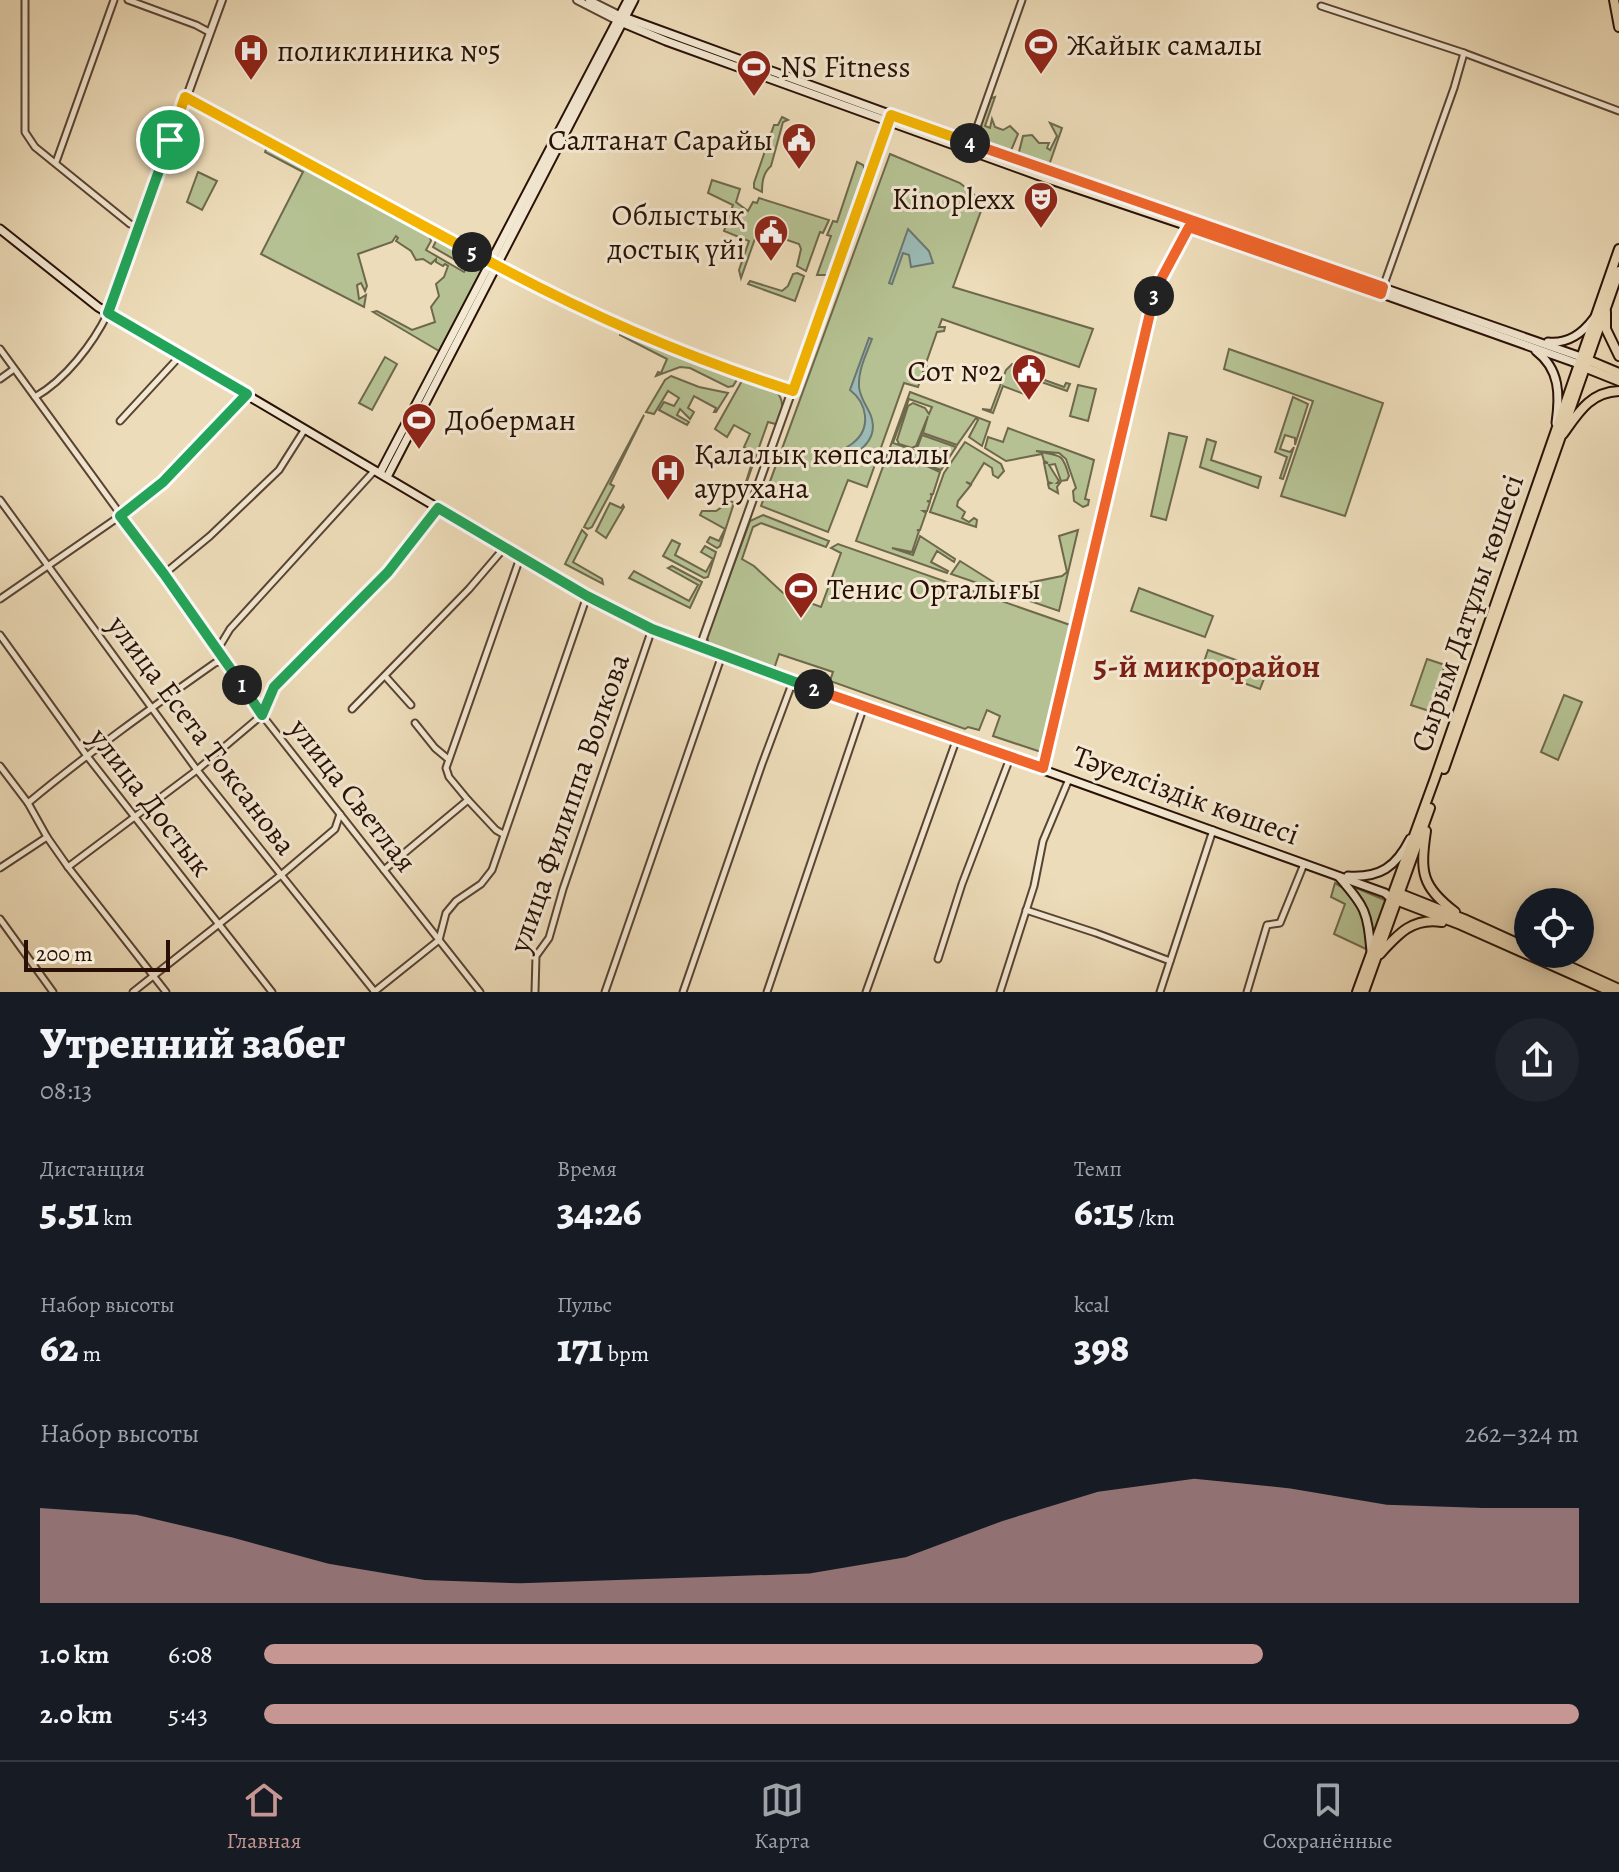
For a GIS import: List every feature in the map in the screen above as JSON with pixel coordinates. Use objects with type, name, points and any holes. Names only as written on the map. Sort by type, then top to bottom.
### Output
[{"type":"main road","points":[[622,20],[628,0]]},
{"type":"main road","points":[[381,473],[634,0]]},
{"type":"main road","points":[[1614,0],[1619,14]]},
{"type":"main road","points":[[1614,0],[1619,27]]},
{"type":"main road","points":[[622,20],[970,147],[1619,373]]},
{"type":"main road","name":"Тәуелсіздік көшесі","points":[[0,229],[108,313],[587,596],[652,629],[1394,896]]},
{"type":"main road","name":"Сырым Датұлы көшесі","points":[[1584,362],[1619,249]]},
{"type":"main road","name":"Сырым Датұлы көшесі","points":[[1364,992],[1394,896],[1619,271]]},
{"type":"main road","points":[[1606,310],[1606,329],[1619,356]]},
{"type":"main road","points":[[1528,342],[1564,342],[1580,333],[1596,316]]},
{"type":"main road","points":[[1528,342],[1546,359],[1557,381],[1557,437]]},
{"type":"main road","points":[[1584,362],[1619,381]]},
{"type":"main road","points":[[1557,437],[1588,401],[1619,391]]},
{"type":"main road","points":[[1338,875],[1372,876],[1388,869],[1402,854],[1425,813]]},
{"type":"main road","points":[[1425,813],[1421,861],[1426,883],[1462,922],[1514,947]]},
{"type":"main road","points":[[1338,875],[1366,912],[1374,956]]},
{"type":"main road","points":[[1394,896],[1514,942]]},
{"type":"main road","points":[[1374,956],[1412,924],[1434,920],[1462,922]]},
{"type":"main road","name":"Сырым Датұлы көшесі","points":[[1357,992],[1374,956]]},
{"type":"main road","points":[[1562,968],[1612,992]]},
{"type":"main road","points":[[1572,968],[1619,989]]},
{"type":"street","points":[[25,0],[25,132],[35,147],[130,224],[138,226]]},
{"type":"street","points":[[56,162],[114,0]]},
{"type":"street","points":[[128,0],[209,32]]},
{"type":"street","points":[[35,397],[45,392],[78,358],[100,330],[222,0]]},
{"type":"street","points":[[577,0],[622,20]]},
{"type":"street","points":[[589,0],[622,20]]},
{"type":"street","points":[[970,147],[1022,0]]},
{"type":"street","points":[[1321,6],[1464,53],[1619,111]]},
{"type":"street","points":[[1382,291],[1464,53]]},
{"type":"street","points":[[185,97],[494,264],[660,346],[793,391]]},
{"type":"street","points":[[700,647],[890,117]]},
{"type":"street","points":[[1043,768],[1148,315],[1159,283],[1189,223]]},
{"type":"street","name":"улица Светлая","points":[[0,349],[218,649],[262,715],[480,992]]},
{"type":"street","points":[[120,421],[180,356]]},
{"type":"street","points":[[0,379],[14,369]]},
{"type":"street","points":[[0,599],[120,516],[163,482],[247,394]]},
{"type":"street","points":[[164,574],[210,536],[279,470],[306,429]]},
{"type":"street","points":[[218,649],[230,629],[381,473]]},
{"type":"street","name":"улица Есета Токсанова","points":[[0,500],[150,709],[374,992]]},
{"type":"street","points":[[68,867],[197,770],[262,715],[274,687],[388,572],[438,508]]},
{"type":"street","points":[[352,709],[469,589],[505,546]]},
{"type":"street","points":[[503,834],[468,800],[449,777],[446,768],[521,555]]},
{"type":"street","points":[[374,992],[439,940],[446,913],[456,901],[481,884],[492,870],[587,596]]},
{"type":"street","name":"улица Филиппа Волкова","points":[[535,992],[536,956],[549,938],[652,629]]},
{"type":"street","name":"улица Достык","points":[[0,635],[87,756],[272,992]]},
{"type":"street","points":[[605,992],[722,655]]},
{"type":"street","points":[[28,803],[150,709],[215,663],[225,660]]},
{"type":"street","points":[[385,676],[411,705]]},
{"type":"street","points":[[683,992],[793,681]]},
{"type":"street","points":[[767,992],[864,706]]},
{"type":"street","points":[[415,723],[448,759]]},
{"type":"street","points":[[866,992],[957,738]]},
{"type":"street","points":[[938,959],[962,884],[1010,757]]},
{"type":"street","points":[[0,766],[28,803],[68,867],[166,992]]},
{"type":"street","points":[[1000,992],[1026,910],[1043,841],[1070,778]]},
{"type":"street","points":[[384,870],[468,800]]},
{"type":"street","points":[[133,992],[335,829],[340,813]]},
{"type":"street","points":[[1160,992],[1213,830]]},
{"type":"street","points":[[0,868],[47,837]]},
{"type":"street","points":[[1247,992],[1267,925],[1280,923],[1304,863]]},
{"type":"street","points":[[1026,910],[1170,961]]},
{"type":"street","points":[[0,919],[53,992]]},
{"type":"green space","points":[[995,97],[985,126],[990,128],[992,119],[995,127],[1003,130],[1010,126],[1018,134],[1010,153],[988,145],[981,134],[991,98]]},
{"type":"green space","points":[[782,117],[788,120],[783,122],[762,192],[754,188],[754,183],[774,125],[778,125]]},
{"type":"green space","points":[[1050,123],[1062,128],[1048,168],[1018,156],[1023,136],[1032,135],[1039,143],[1049,143],[1047,148],[1050,150],[1057,136]]},
{"type":"green space","points":[[267,147],[429,234],[431,241],[426,250],[464,272],[467,267],[433,247],[437,239],[483,265],[484,270],[442,350],[373,312],[377,311],[412,330],[435,322],[431,307],[439,296],[436,284],[444,277],[448,266],[436,262],[436,259],[431,264],[423,259],[416,260],[411,251],[396,241],[396,236],[392,242],[358,254],[367,286],[365,291],[361,283],[357,285],[359,299],[366,295],[364,307],[261,254],[303,172],[265,152]]},
{"type":"green space","points":[[890,154],[960,183],[985,200],[953,287],[1093,329],[1079,367],[942,319],[939,327],[945,327],[944,331],[937,332],[925,366],[931,368],[930,371],[923,372],[918,387],[904,383],[867,487],[848,480],[828,532],[761,506]]},
{"type":"green space","points":[[857,162],[865,170],[828,275],[817,275],[831,236],[827,235],[833,221],[837,222]]},
{"type":"green space","points":[[198,172],[217,181],[202,210],[187,202]]},
{"type":"green space","points":[[712,180],[740,189],[736,202],[748,211],[759,198],[829,220],[823,233],[820,232],[806,271],[797,266],[801,249],[799,244],[761,231],[757,233],[741,278],[739,270],[749,241],[724,231],[733,205],[708,193]]},
{"type":"green space","points":[[793,274],[804,276],[795,301],[748,284],[750,281],[782,291]]},
{"type":"green space","points":[[621,332],[738,378],[733,386],[728,387],[690,368],[680,367],[656,376],[658,372],[661,373],[667,359],[620,335]]},
{"type":"green space","points":[[1229,349],[1383,403],[1345,516],[1281,496],[1313,401],[1224,369]]},
{"type":"green space","points":[[385,357],[397,364],[372,410],[359,403]]},
{"type":"green space","points":[[1012,364],[1026,368],[1025,373],[1064,387],[1066,383],[1070,384],[1067,391],[1030,378],[1024,394],[1003,386],[993,413],[982,409],[991,410],[1006,370]]},
{"type":"green space","points":[[671,376],[699,387],[728,393],[716,412],[716,408],[694,396],[688,408],[694,412],[690,419],[680,409],[677,415],[689,422],[687,425],[659,410],[664,402],[674,406],[679,398],[668,391],[654,414],[646,412],[665,380]]},
{"type":"green space","points":[[743,379],[776,392],[782,404],[782,413],[779,425],[768,422],[740,501],[755,453],[744,447],[750,434],[734,425],[727,437],[715,429]]},
{"type":"green space","points":[[1078,385],[1096,389],[1088,421],[1070,416]]},
{"type":"green space","points":[[910,392],[990,422],[982,446],[969,437],[978,420],[976,418],[957,445],[923,433],[928,416],[916,446],[912,448],[899,444],[897,440],[908,406],[913,403],[925,408],[929,414],[932,407],[909,399],[893,443],[916,451],[922,435],[956,447],[941,470],[935,468],[938,459],[934,467],[922,463],[923,454],[920,463],[940,472],[933,494],[927,501],[930,502],[927,511],[923,511],[926,513],[920,530],[917,530],[912,552],[892,548],[913,555],[920,536],[955,559],[954,562],[937,551],[931,562],[947,573],[856,541]]},
{"type":"green space","points":[[1293,397],[1308,404],[1295,445],[1295,438],[1285,435],[1280,449],[1290,452],[1294,447],[1283,479],[1280,478],[1287,457],[1275,452]]},
{"type":"green space","points":[[644,415],[610,484],[614,486],[592,527],[584,527]]},
{"type":"green space","points":[[1008,428],[1094,460],[1085,499],[1089,500],[1088,505],[1083,507],[1074,501],[1073,491],[1076,488],[1066,459],[1059,453],[1036,451],[1059,456],[1064,462],[1069,476],[1067,480],[1061,481],[1055,464],[1049,465],[1059,481],[1057,483],[1060,483],[1058,493],[1049,488],[1048,484],[1051,483],[1048,482],[1044,463],[1048,463],[1042,454],[1006,461],[985,448],[988,437],[1003,442]]},
{"type":"green space","points":[[1169,433],[1187,437],[1166,520],[1151,516]]},
{"type":"green space","points":[[1207,439],[1216,442],[1211,460],[1261,477],[1258,488],[1200,467]]},
{"type":"green space","points":[[965,442],[1001,464],[1004,471],[998,478],[993,475],[992,468],[984,463],[971,484],[966,482],[971,485],[957,506],[965,512],[962,518],[969,522],[974,518],[977,520],[976,527],[930,512],[944,473]]},
{"type":"green space","points":[[731,501],[734,503],[720,546],[717,548],[707,542],[710,537],[719,541],[725,529],[700,515],[702,511],[716,511]]},
{"type":"green space","points":[[610,503],[624,507],[606,538],[596,531]]},
{"type":"green space","points":[[763,515],[829,541],[826,547],[761,523],[753,527],[742,559],[783,593],[821,607],[841,553],[831,548],[838,544],[1073,626],[1041,752],[993,736],[1000,716],[987,710],[979,730],[965,729],[830,681],[833,672],[779,654],[774,669],[709,645],[707,637],[750,521]]},
{"type":"green space","points":[[582,530],[587,535],[573,562],[602,579],[603,584],[565,564]]},
{"type":"green space","points":[[1078,530],[1059,611],[951,574],[960,561],[1003,588],[1062,576],[1067,572],[1059,536]]},
{"type":"green space","points":[[672,540],[680,544],[675,555],[706,572],[713,559],[701,552],[705,546],[716,552],[708,577],[704,578],[663,556]]},
{"type":"green space","points":[[672,566],[702,582],[690,608],[629,578],[634,571],[689,601],[698,585],[668,568]]},
{"type":"green space","points":[[1139,588],[1213,616],[1205,637],[1131,611]]},
{"type":"green space","points":[[1208,650],[1267,671],[1260,689],[1202,668]]},
{"type":"green space","points":[[1427,659],[1445,665],[1429,711],[1411,705]]},
{"type":"green space","points":[[1564,695],[1582,702],[1558,760],[1541,752]]},
{"type":"green space","points":[[1335,883],[1351,895],[1362,911],[1367,929],[1366,949],[1334,934],[1345,904],[1331,897]]},
{"type":"green space","points":[[1347,884],[1387,901],[1372,944],[1367,911]]},
{"type":"water","points":[[908,229],[929,251],[933,263],[911,267],[909,255],[903,253],[892,284],[889,283]]},
{"type":"water","points":[[869,338],[872,339],[861,369],[859,387],[871,416],[872,434],[856,453],[832,459],[853,443],[863,430],[863,409],[850,390]]},
{"type":"place","name":"Жайык самалы","points":[[1041,76]]},
{"type":"place","name":"поликлиника №5","points":[[251,82]]},
{"type":"place","name":"NS Fitness","points":[[754,98]]},
{"type":"place","name":"Салтанат Сарайы","points":[[799,171]]},
{"type":"place","name":"Kinoplexx","points":[[1041,230]]},
{"type":"place","name":"Облыстық достық үйі","points":[[771,263]]},
{"type":"place","name":"Сот №2","points":[[1029,402]]},
{"type":"place","name":"Доберман","points":[[419,451]]},
{"type":"place","name":"Қалалық көпсалалы аурухана","points":[[668,502]]},
{"type":"place","name":"Тенис Орталығы","points":[[801,620]]},
{"type":"district","name":"5-й микрорайон","points":[[1207,666]]},
{"type":"route","points":[[185,97],[515,276],[620,327],[703,362],[793,391],[891,115],[1383,287],[1381,294],[1189,227],[1159,283],[1148,315],[1043,768],[652,629],[587,596],[438,508],[420,535],[388,572],[274,687],[262,715],[218,649],[120,516],[163,482],[247,394],[108,313],[170,140],[185,97]]}]
